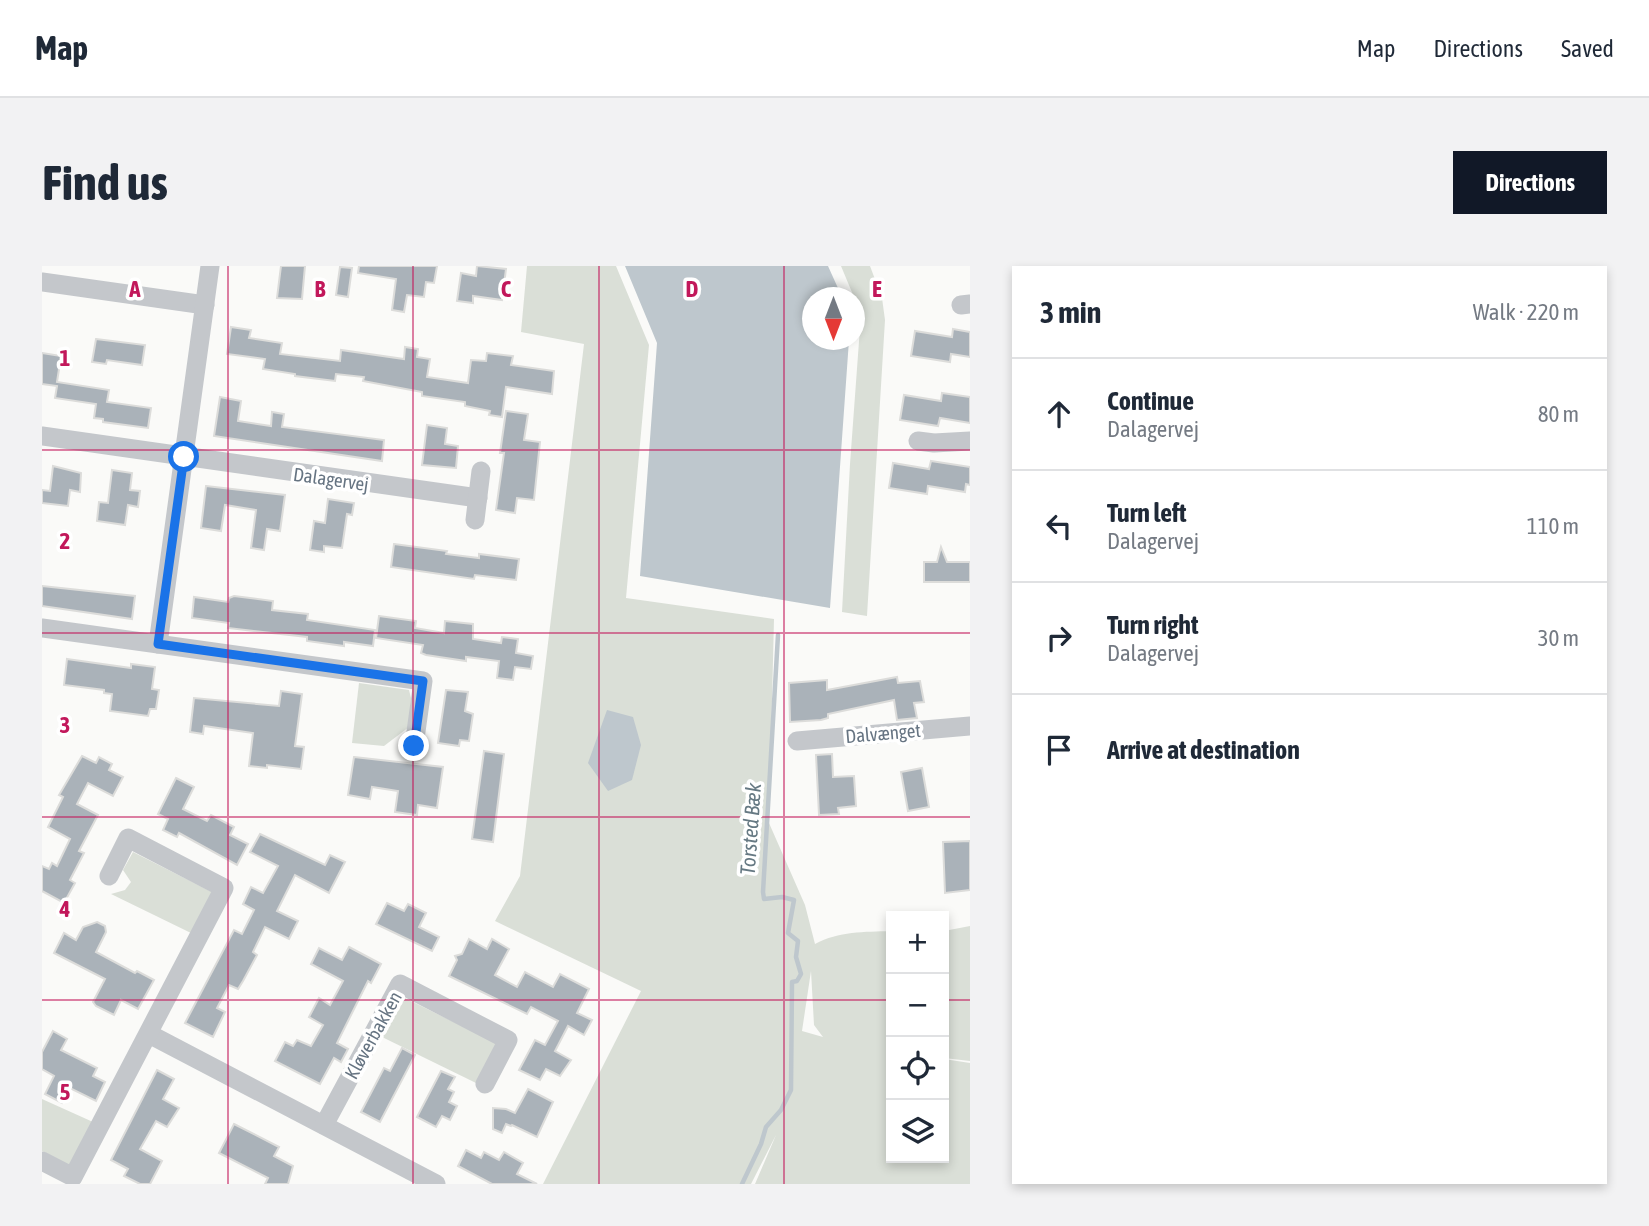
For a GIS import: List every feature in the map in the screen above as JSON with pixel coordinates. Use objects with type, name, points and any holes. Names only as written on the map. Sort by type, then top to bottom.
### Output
[{"type":"street","points":[[158,644],[210,266]]},
{"type":"street","points":[[42,282],[205,305]]},
{"type":"street","name":"Dalagervej","points":[[42,436],[478,498]]},
{"type":"street","points":[[918,441],[970,441]]},
{"type":"street","points":[[475,520],[481,471]]},
{"type":"street","points":[[42,628],[423,681],[414,746]]},
{"type":"street","name":"Dalvænget","points":[[797,741],[970,726]]},
{"type":"street","points":[[42,1161],[73,1177],[224,888],[128,838],[109,876]]},
{"type":"street","name":"Kløverbakken","points":[[324,1125],[400,984],[508,1040],[485,1084]]},
{"type":"street","points":[[149,1034],[429,1183]]},
{"type":"shaded area","points":[[527,266],[616,266],[649,345],[626,598],[774,619],[769,823],[805,905],[815,944],[842,934],[886,931],[886,1163],[949,1163],[949,1060],[970,1063],[970,1184],[755,1184],[776,1135],[751,1184],[543,1184],[641,991],[495,921],[520,876],[584,344],[521,332]],"holes":[[[811,971],[814,1025],[823,1037],[802,1031]]]},
{"type":"shaded area","points":[[625,266],[828,266],[837,287],[802,287],[802,350],[848,350],[830,608],[640,576],[657,343]]},
{"type":"shaded area","points":[[841,266],[870,266],[882,298],[885,320],[867,616],[842,612],[858,350],[865,350],[865,287],[850,287]]},
{"type":"shaded area","points":[[359,683],[409,690],[409,727],[384,746],[352,743]]},
{"type":"shaded area","points":[[607,710],[633,717],[641,745],[632,780],[608,791],[588,763]]},
{"type":"shaded area","points":[[133,852],[212,892],[193,934],[111,894],[125,890],[131,882],[123,870]]},
{"type":"shaded area","points":[[970,926],[970,1061],[949,1059],[949,930]]},
{"type":"shaded area","points":[[403,997],[500,1045],[476,1083],[382,1037]]},
{"type":"shaded area","points":[[42,1099],[93,1122],[69,1165],[42,1151]]},
{"type":"building","points":[[281,266],[305,266],[302,299],[277,298]]},
{"type":"building","points":[[359,266],[437,266],[434,283],[426,282],[424,297],[407,295],[404,312],[392,310],[396,279],[358,273]]},
{"type":"building","points":[[477,266],[506,269],[502,300],[473,296],[473,303],[457,301],[461,273],[476,276]]},
{"type":"building","points":[[340,267],[352,268],[348,297],[336,295]]},
{"type":"building","points":[[231,327],[251,330],[249,338],[282,343],[280,354],[340,361],[341,350],[404,359],[405,347],[418,349],[417,357],[430,359],[427,377],[468,383],[471,360],[486,361],[487,353],[513,356],[511,365],[554,371],[552,394],[506,387],[502,417],[489,415],[490,411],[465,406],[465,402],[422,396],[422,392],[363,381],[364,377],[336,374],[335,381],[295,376],[263,369],[265,359],[227,354]]},
{"type":"building","points":[[953,329],[970,332],[970,357],[951,354],[950,362],[911,356],[915,331],[952,337]]},
{"type":"building","points":[[96,339],[145,345],[142,365],[107,360],[106,364],[92,362]]},
{"type":"building","points":[[42,353],[61,356],[57,382],[109,390],[107,402],[151,408],[148,428],[103,422],[103,419],[94,418],[96,404],[55,398],[57,386],[42,384]]},
{"type":"building","points":[[942,393],[970,397],[970,423],[940,418],[938,426],[900,420],[904,395],[941,401]]},
{"type":"building","points":[[220,397],[241,401],[238,421],[271,426],[272,412],[284,414],[282,427],[384,440],[382,461],[214,436]]},
{"type":"building","points":[[506,411],[528,414],[524,440],[540,442],[534,500],[517,498],[515,513],[496,510],[504,453],[500,453]]},
{"type":"building","points":[[427,425],[447,428],[445,444],[458,446],[456,468],[422,465]]},
{"type":"building","points":[[931,461],[970,467],[970,485],[966,484],[965,492],[928,486],[927,494],[889,488],[893,463],[929,469]]},
{"type":"building","points":[[53,466],[81,473],[80,492],[70,490],[68,506],[42,503],[42,490],[50,491]]},
{"type":"building","points":[[112,470],[132,473],[130,490],[140,491],[138,507],[128,505],[125,525],[97,521],[99,502],[108,503]]},
{"type":"building","points":[[206,486],[285,495],[280,531],[267,529],[264,550],[251,548],[256,510],[225,505],[221,531],[201,528]]},
{"type":"building","points":[[328,499],[354,503],[352,515],[347,514],[342,548],[324,546],[324,552],[310,550],[314,521],[325,523]]},
{"type":"building","points":[[394,544],[479,558],[479,554],[519,559],[516,580],[475,575],[474,579],[391,567]]},
{"type":"building","points":[[941,547],[947,562],[970,562],[970,582],[924,582],[924,562],[937,562]]},
{"type":"building","points":[[42,586],[135,596],[132,619],[42,606]]},
{"type":"building","points":[[234,596],[273,601],[272,610],[308,614],[307,620],[375,630],[373,646],[344,642],[344,646],[307,641],[307,637],[228,628],[229,623],[192,618],[194,597],[228,602],[229,598]]},
{"type":"building","points":[[379,616],[416,621],[415,628],[444,633],[445,621],[473,624],[473,639],[501,643],[502,637],[518,639],[516,653],[533,656],[531,669],[515,667],[513,680],[497,678],[499,661],[466,657],[466,661],[426,655],[421,653],[423,645],[376,638]]},
{"type":"building","points":[[67,659],[131,668],[131,664],[155,667],[152,689],[159,690],[156,709],[150,709],[148,716],[110,711],[112,694],[104,693],[104,690],[64,685]]},
{"type":"building","points":[[897,677],[898,683],[920,681],[924,702],[914,703],[917,718],[897,720],[894,700],[828,714],[828,718],[821,720],[790,722],[789,683],[827,680],[827,690]]},
{"type":"building","points":[[446,690],[468,692],[465,711],[473,714],[469,741],[460,740],[459,746],[438,743]]},
{"type":"building","points":[[281,691],[302,694],[295,746],[304,747],[301,769],[249,766],[253,733],[204,726],[203,734],[190,732],[194,698],[279,706]]},
{"type":"building","points":[[484,751],[504,754],[493,842],[472,839]]},
{"type":"building","points":[[832,754],[833,777],[854,776],[856,806],[838,808],[839,814],[819,815],[816,755]]},
{"type":"building","points":[[82,756],[96,763],[99,757],[112,764],[109,770],[123,777],[113,796],[88,783],[77,804],[98,815],[79,851],[84,853],[70,880],[75,883],[64,903],[42,891],[42,866],[49,869],[52,863],[57,866],[70,839],[48,827],[63,797],[59,795]]},
{"type":"building","points":[[354,757],[443,767],[437,808],[418,805],[417,815],[395,812],[398,791],[372,787],[370,799],[348,795]]},
{"type":"building","points":[[922,768],[929,807],[908,811],[901,772]]},
{"type":"building","points":[[176,778],[194,787],[183,809],[207,821],[211,815],[234,827],[230,835],[248,844],[237,865],[179,833],[177,837],[163,830],[168,819],[158,814]]},
{"type":"building","points":[[260,834],[325,865],[330,855],[345,862],[329,893],[295,875],[277,911],[298,921],[289,939],[265,927],[253,952],[257,955],[243,981],[238,989],[229,985],[217,1008],[225,1012],[213,1037],[185,1023],[234,930],[242,934],[254,910],[243,904],[251,887],[263,893],[278,866],[250,852]]},
{"type":"building","points":[[970,841],[970,890],[945,893],[943,842]]},
{"type":"building","points":[[387,903],[404,911],[408,904],[426,913],[419,927],[439,937],[432,951],[376,924]]},
{"type":"building","points":[[97,922],[105,926],[106,932],[96,952],[154,980],[138,1009],[121,1000],[114,1015],[96,1006],[93,1002],[105,979],[54,953],[64,933],[76,940],[83,927]]},
{"type":"building","points":[[469,939],[487,949],[492,939],[509,949],[495,975],[517,987],[525,972],[553,987],[560,974],[589,989],[577,1013],[592,1020],[584,1035],[568,1026],[555,1051],[571,1060],[560,1076],[546,1069],[540,1080],[519,1070],[535,1040],[545,1045],[558,1021],[531,1007],[527,1014],[449,976],[457,960],[455,956],[462,954]]},
{"type":"building","points":[[349,947],[381,964],[371,983],[368,981],[337,1043],[348,1049],[341,1062],[334,1058],[320,1084],[275,1061],[285,1042],[293,1046],[297,1040],[311,1046],[323,1025],[309,1017],[319,998],[330,1005],[343,981],[311,964],[319,948],[342,960]]},
{"type":"building","points":[[53,1031],[67,1039],[61,1050],[97,1068],[93,1076],[105,1082],[96,1101],[70,1088],[62,1103],[45,1094],[54,1076],[42,1069],[42,1052]]},
{"type":"building","points":[[402,1048],[415,1055],[380,1122],[361,1112],[384,1068],[390,1071]]},
{"type":"building","points":[[157,1070],[174,1079],[163,1099],[179,1108],[167,1127],[156,1121],[140,1149],[162,1161],[150,1184],[140,1184],[124,1176],[128,1169],[111,1160]]},
{"type":"building","points":[[441,1071],[455,1077],[448,1089],[454,1092],[449,1102],[457,1106],[450,1120],[442,1116],[436,1127],[417,1117]]},
{"type":"building","points":[[528,1089],[553,1102],[537,1137],[512,1125],[506,1124],[502,1133],[493,1129],[493,1108],[515,1113]]},
{"type":"building","points":[[234,1124],[279,1147],[274,1156],[293,1166],[288,1184],[265,1184],[268,1178],[219,1153]]},
{"type":"building","points":[[466,1150],[481,1158],[484,1152],[499,1160],[504,1152],[523,1163],[517,1174],[537,1184],[492,1184],[458,1166]]},
{"type":"waterway","name":"Torsted Bæk","points":[[742,1184],[766,1127],[781,1110],[791,1090],[792,982],[797,981],[801,974],[796,957],[798,941],[788,933],[794,900],[782,897],[764,899],[763,892],[778,635]]},
{"type":"route","points":[[184,457],[158,644],[423,681],[414,746]]}]
